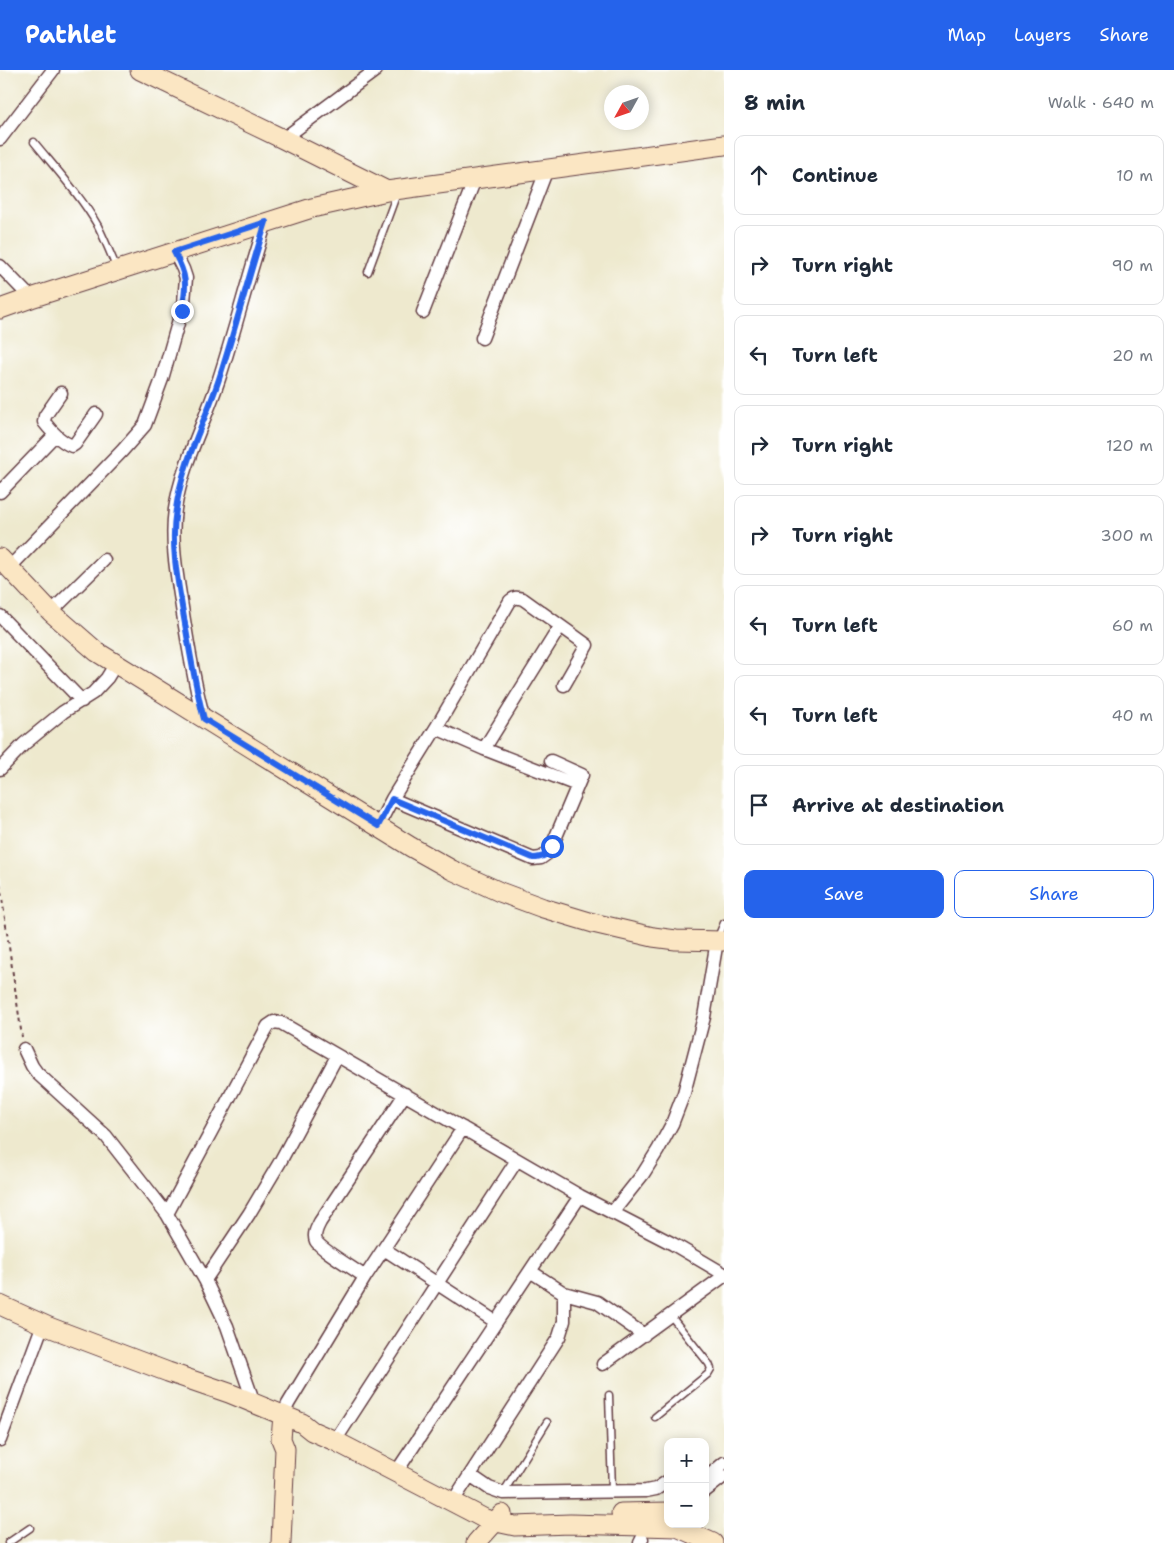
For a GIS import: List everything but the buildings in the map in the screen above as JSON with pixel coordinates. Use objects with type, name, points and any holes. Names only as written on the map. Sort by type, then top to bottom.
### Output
[{"type":"street","points":[[0,139],[53,70]]},
{"type":"street","points":[[283,138],[376,70]]},
{"type":"street","points":[[142,71],[393,190]]},
{"type":"street","points":[[0,309],[329,203],[393,190],[724,145]]},
{"type":"street","points":[[482,338],[547,169]]},
{"type":"street","points":[[423,312],[475,179]]},
{"type":"street","points":[[204,719],[194,678],[176,573],[175,509],[190,458],[219,379],[266,222]]},
{"type":"street","points":[[174,252],[186,278],[186,289],[184,302],[150,417],[122,451],[4,563],[79,638],[117,666],[452,870],[500,892],[543,908],[592,922],[653,937],[676,940],[720,941],[704,1017],[684,1093],[672,1124],[643,1174],[612,1213]]},
{"type":"street","points":[[0,266],[31,298]]},
{"type":"street","points":[[61,393],[44,419],[55,435],[68,445],[72,446],[79,440],[96,414]]},
{"type":"street","points":[[0,492],[55,435]]},
{"type":"street","points":[[51,612],[104,560]]},
{"type":"street","points":[[378,826],[392,799],[510,601],[514,598],[523,599],[587,645],[564,685]]},
{"type":"street","points":[[0,616],[82,701]]},
{"type":"street","points":[[484,749],[556,633]]},
{"type":"street","points":[[0,768],[24,744],[62,712],[82,701],[103,683],[117,666]]},
{"type":"street","points":[[436,728],[577,785]]},
{"type":"street","points":[[392,799],[506,848],[533,858],[541,858],[548,853],[552,846],[582,775],[551,762]]},
{"type":"street","points":[[167,1214],[268,1026],[274,1022],[281,1023],[580,1196],[673,1244],[724,1275],[603,1364]]},
{"type":"street","points":[[24,1049],[37,1073],[106,1136],[167,1214],[205,1280],[227,1326],[254,1403]]},
{"type":"street","points":[[205,1280],[249,1214],[276,1169],[338,1056]]},
{"type":"street","points":[[365,1277],[322,1247],[316,1241],[315,1232],[404,1094]]},
{"type":"street","points":[[281,1543],[285,1449],[281,1439],[283,1415],[365,1277],[463,1128]]},
{"type":"street","points":[[340,1433],[517,1160]]},
{"type":"street","points":[[401,1465],[580,1196]]},
{"type":"street","points":[[384,1249],[496,1322]]},
{"type":"street","points":[[530,1271],[564,1293],[597,1302],[644,1334]]},
{"type":"street","points":[[457,1494],[559,1337],[564,1321],[564,1293]]},
{"type":"street","points":[[0,1305],[46,1325],[254,1403],[302,1423],[312,1431],[335,1441],[470,1512],[536,1526],[664,1519]]},
{"type":"street","points":[[0,1440],[46,1325]]},
{"type":"street","points":[[302,1423],[316,1422],[340,1433],[505,1519]]},
{"type":"street","points":[[270,1543],[275,1477],[275,1445],[281,1439]]},
{"type":"street","points":[[709,1476],[724,1463]]},
{"type":"street","points":[[470,1475],[489,1488],[503,1493],[651,1490],[665,1483]]},
{"type":"street","points":[[709,1488],[724,1476]]},
{"type":"street","points":[[476,1543],[505,1519]]},
{"type":"street","points":[[491,1543],[505,1519]]},
{"type":"street","points":[[680,1528],[713,1543]]},
{"type":"street","points":[[708,1528],[724,1536]]},
{"type":"lane","points":[[34,142],[91,215],[117,270]]},
{"type":"lane","points":[[368,272],[393,190]]},
{"type":"lane","points":[[720,941],[724,923]]},
{"type":"lane","points":[[655,1417],[708,1374],[711,1369],[670,1315]]},
{"type":"lane","points":[[609,1395],[612,1491]]},
{"type":"lane","points":[[503,1493],[547,1422]]},
{"type":"lane","points":[[8,1543],[30,1528]]},
{"type":"path","points":[[0,884],[24,1049]]},
{"type":"route","points":[[182,311],[186,278],[174,252],[266,222],[219,379],[190,458],[175,509],[176,573],[197,694],[204,719],[378,826],[392,799],[533,858],[541,858],[548,853],[552,846]]}]
